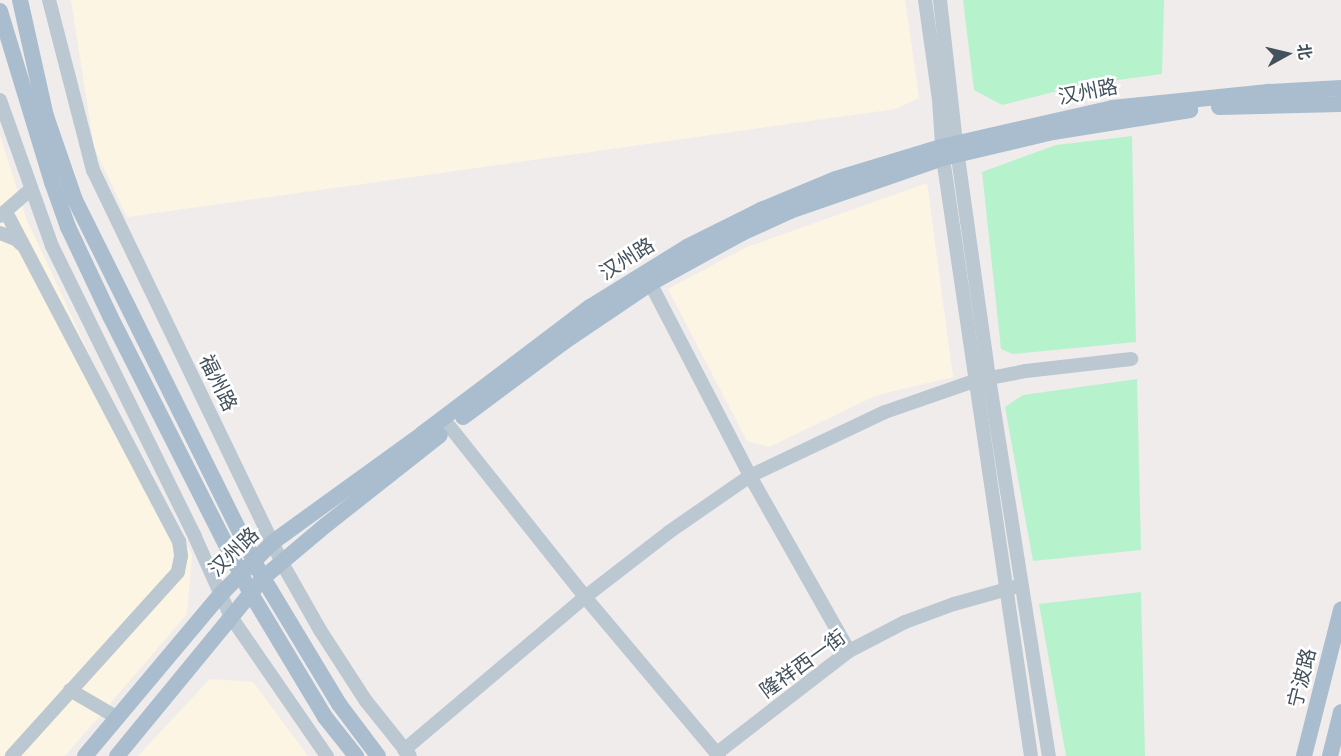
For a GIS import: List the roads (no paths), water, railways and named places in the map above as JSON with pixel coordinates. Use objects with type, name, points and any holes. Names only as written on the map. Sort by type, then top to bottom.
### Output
[{"type":"main road","points":[[20,0],[46,116],[75,200],[263,578],[339,704],[378,756]]},
{"type":"main road","points":[[0,11],[34,129],[68,227],[250,592],[325,717],[356,756]]},
{"type":"main road","name":"汉州路","points":[[85,756],[220,594],[273,542],[422,434],[590,307],[647,277],[790,211],[950,151],[1112,108],[1268,92],[1341,88]]},
{"type":"main road","name":"汉州路","points":[[950,151],[1203,108],[1341,104]]},
{"type":"main road","name":"汉州路","points":[[117,756],[263,578],[450,427],[647,277]]},
{"type":"main road","name":"宁波路","points":[[1304,756],[1341,610]]},
{"type":"main road","points":[[1330,756],[1341,712]]},
{"type":"street","name":"福州路","points":[[49,0],[93,170],[282,563],[366,701],[407,753]]},
{"type":"street","points":[[925,0],[939,100],[990,378],[1049,756]]},
{"type":"street","points":[[940,0],[950,151],[974,381],[1031,756]]},
{"type":"street","points":[[0,100],[30,190],[52,246],[231,617],[327,756]]},
{"type":"street","points":[[12,756],[178,572],[181,548],[24,248],[3,214],[30,190]]},
{"type":"street","points":[[0,233],[16,239],[24,248]]},
{"type":"street","points":[[647,277],[750,476],[849,651]]},
{"type":"street","points":[[407,753],[585,597],[669,532],[750,476],[885,412],[974,381],[1131,359]]},
{"type":"street","points":[[450,427],[585,597],[718,755]]},
{"type":"street","name":"隆祥西一街","points":[[718,755],[849,651],[905,622],[1007,588],[1023,586]]},
{"type":"street","points":[[70,690],[116,717]]}]
